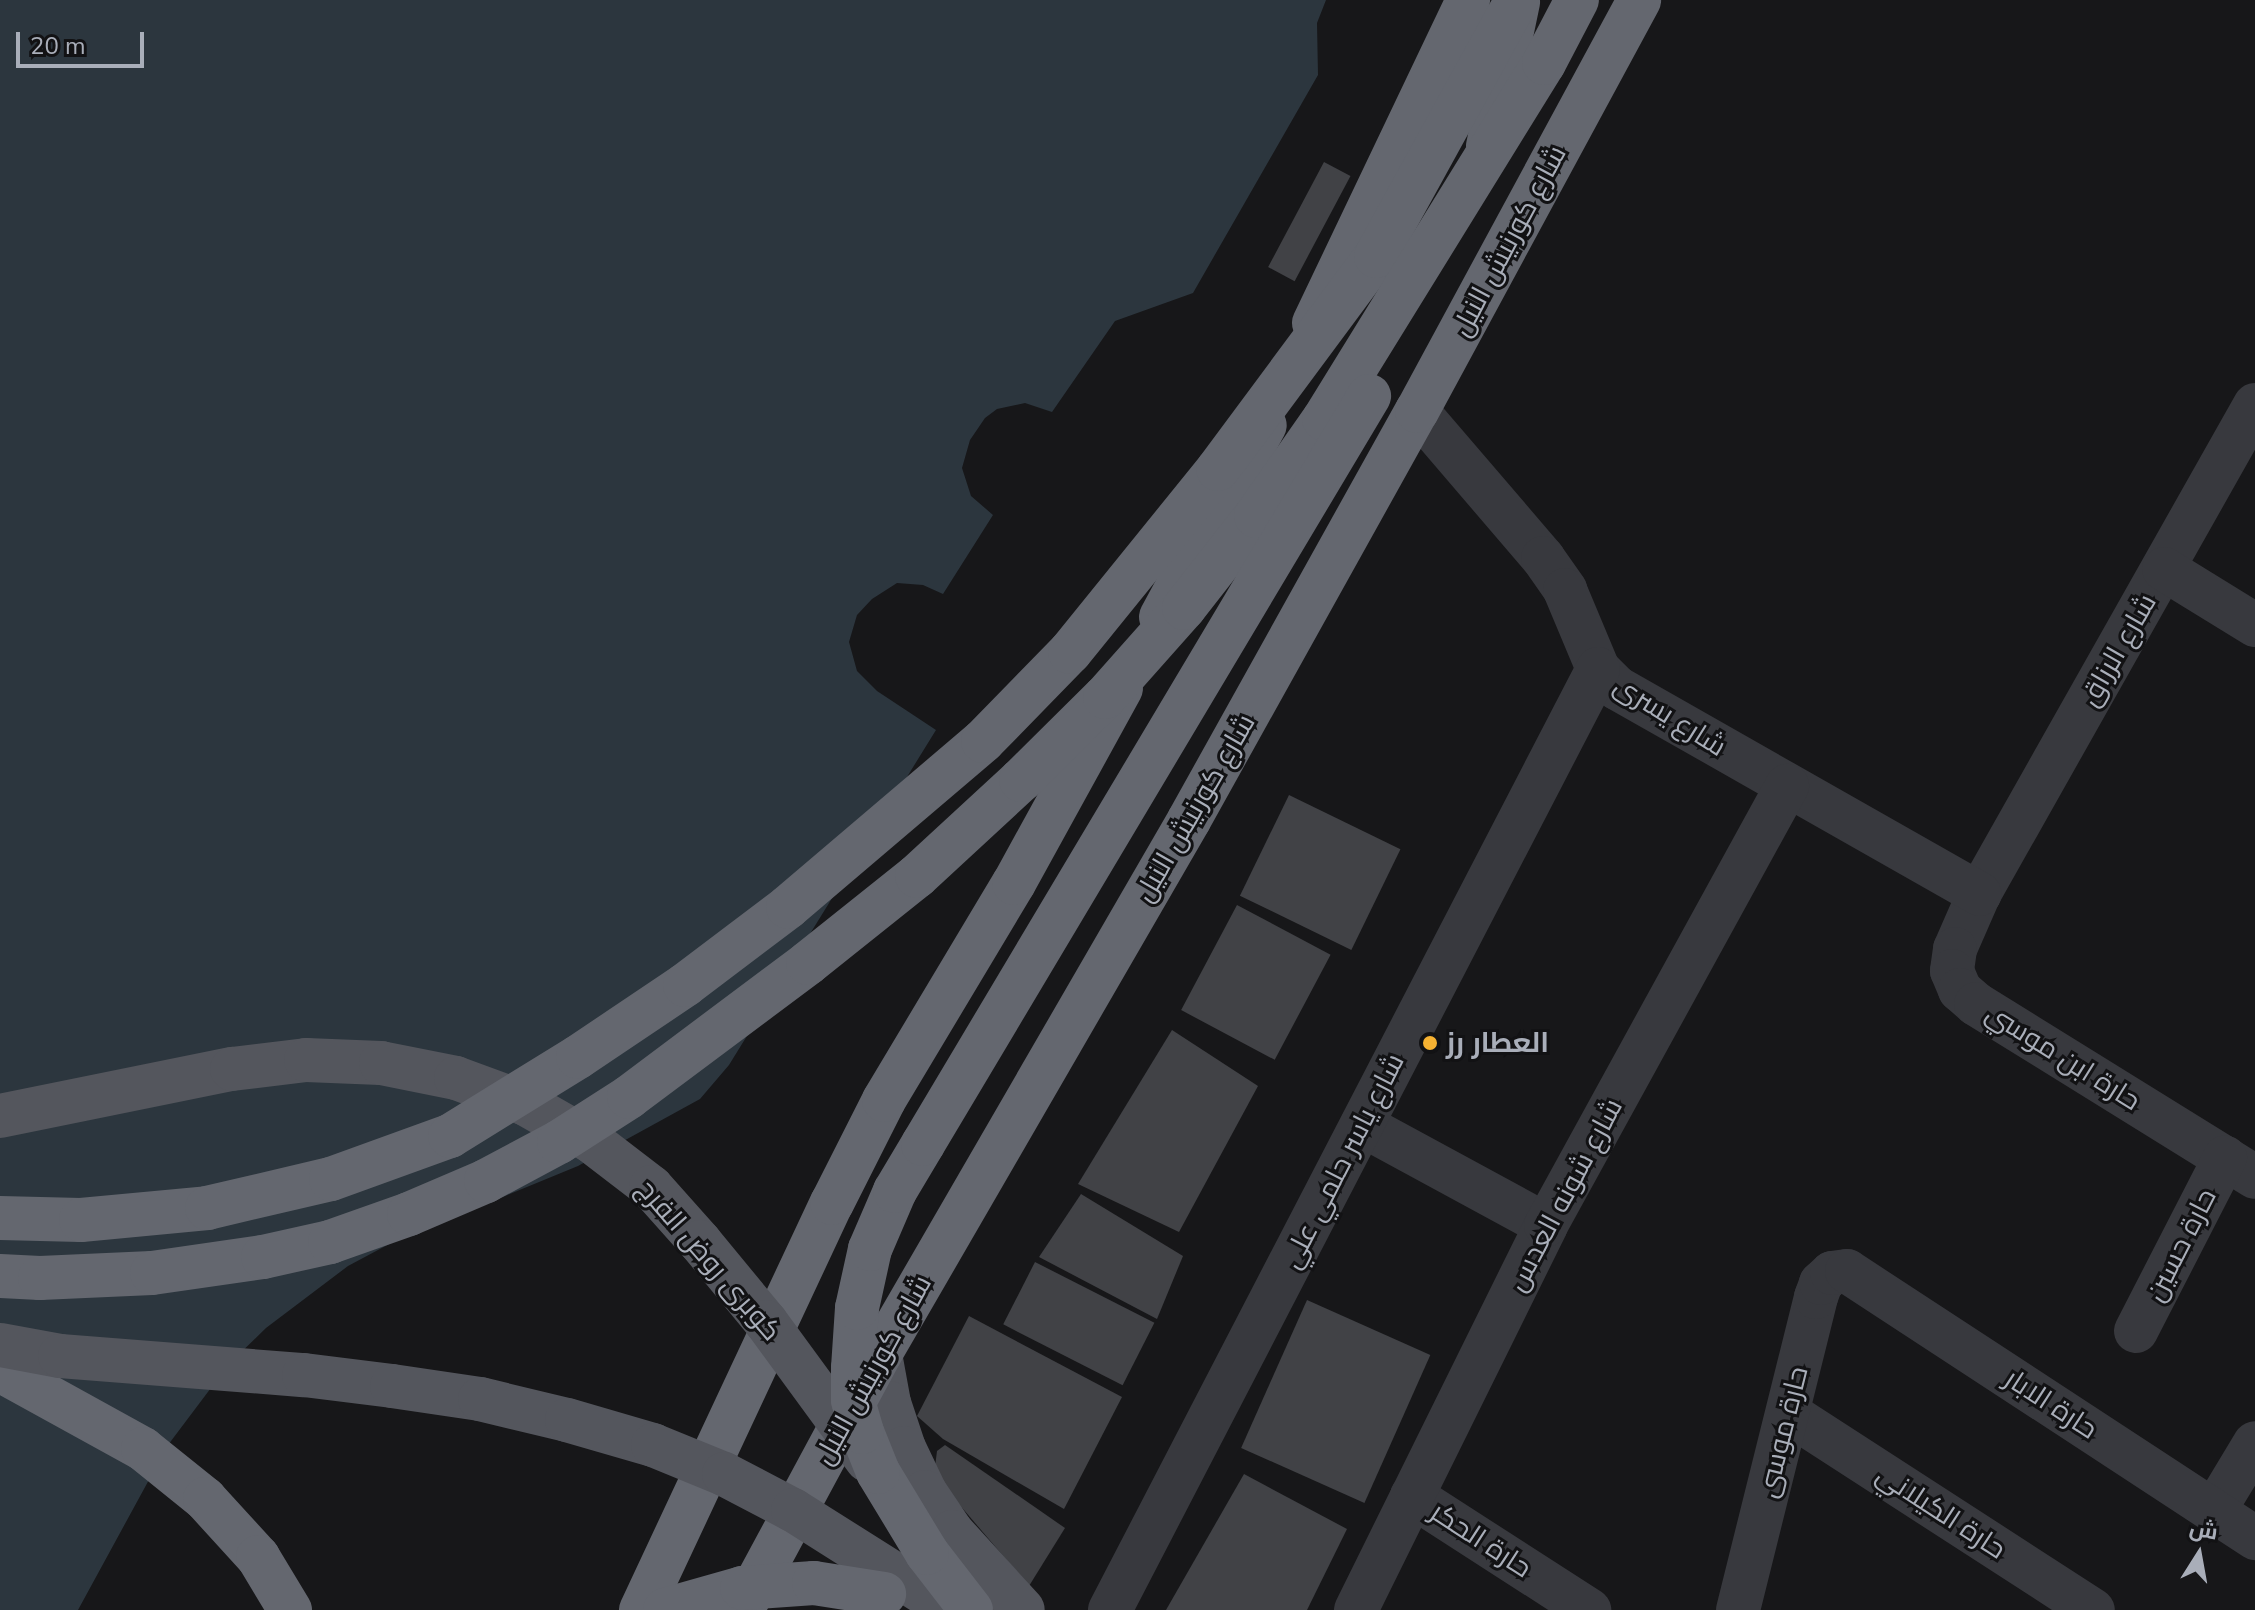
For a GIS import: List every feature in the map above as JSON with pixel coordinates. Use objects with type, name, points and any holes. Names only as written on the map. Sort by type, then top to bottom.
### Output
[{"type":"highway","points":[[641,1610],[832,1203],[884,1100],[1014,883],[1246,466],[1468,0]]},
{"type":"highway","points":[[971,1610],[927,1553],[878,1472],[853,1400],[857,1308],[870,1249],[916,1156],[1345,441],[1463,217],[1495,127],[1518,0]]},
{"type":"highway","points":[[0,1218],[81,1220],[207,1208],[331,1179],[450,1136],[578,1057],[685,985],[788,907],[983,741],[1070,652],[1218,469],[1376,256],[1518,0]]},
{"type":"highway","points":[[0,1276],[40,1278],[152,1273],[263,1257],[330,1242],[473,1187],[559,1142],[629,1097],[808,963],[917,876],[1105,697],[1184,608],[1256,516],[1324,419],[1544,63],[1577,0]]},
{"type":"highway","name":"شارع كورنيش النيل","points":[[742,1610],[880,1354],[1189,820],[1417,411],[1639,0]]},
{"type":"highway","points":[[0,1370],[143,1449],[205,1499],[258,1557],[290,1610]]},
{"type":"highway","points":[[665,1610],[742,1588],[814,1583],[884,1594],[930,1610]]},
{"type":"main road","name":"كوبرى روض الفرج","points":[[0,1116],[232,1069],[306,1060],[381,1063],[441,1075],[526,1104],[591,1141],[651,1187],[766,1322],[925,1540],[984,1610]]},
{"type":"main road","points":[[0,1345],[60,1356],[141,1365],[304,1375],[377,1384],[480,1399],[567,1420],[653,1445],[724,1474],[793,1510],[951,1610]]},
{"type":"main road","points":[[880,1354],[893,1414],[925,1492],[952,1532],[1023,1610]]},
{"type":"street","name":"شارع الرزاق","points":[[1979,894],[2255,405]]},
{"type":"street","name":"شارع يسرى","points":[[1417,411],[1543,558],[1565,590],[1598,669],[1617,688],[1979,894]]},
{"type":"street","points":[[2164,569],[2255,625]]},
{"type":"street","name":"شارع ياسر حلمي علي","points":[[1110,1610],[1598,669]]},
{"type":"street","name":"شارع شونه العدس","points":[[1356,1610],[1546,1225],[1787,786]]},
{"type":"street","name":"حارة ابن موسي","points":[[1979,894],[1955,949],[1952,971],[1960,990],[2240,1167]]},
{"type":"street","points":[[1362,1125],[1546,1225]]},
{"type":"street","name":"حارة حسين","points":[[2136,1331],[2240,1167]]},
{"type":"street","name":"حارة موسى","points":[[1738,1610],[1821,1283],[1832,1273],[1847,1271]]},
{"type":"street","name":"حارة الابار","points":[[1847,1271],[2255,1538]]},
{"type":"street","name":"حارة الكيلاني","points":[[1788,1413],[2093,1610]]},
{"type":"street","points":[[2214,1511],[2255,1443]]},
{"type":"street","name":"حارة الحكر","points":[[1412,1496],[1589,1610]]},
{"type":"shaded area","points":[[0,0],[1326,0],[1317,23],[1318,75],[1193,293],[1115,321],[1052,412],[1025,403],[997,409],[985,418],[970,440],[962,468],[971,496],[993,515],[943,594],[923,585],[897,583],[872,599],[857,615],[849,642],[857,671],[877,691],[936,730],[729,1065],[700,1099],[578,1166],[393,1242],[348,1266],[266,1328],[229,1364],[168,1445],[78,1610],[0,1610]]},
{"type":"building","points":[[1324,162],[1350,176],[1295,281],[1268,267]]},
{"type":"building","points":[[1289,795],[1400,849],[1351,950],[1240,896]]},
{"type":"building","points":[[1237,905],[1331,955],[1275,1060],[1181,1010]]},
{"type":"building","points":[[1172,1030],[1258,1086],[1179,1232],[1078,1184]]},
{"type":"building","points":[[1081,1194],[1183,1256],[1157,1319],[1039,1257]]},
{"type":"building","points":[[1035,1262],[1154,1323],[1123,1385],[1003,1324]]},
{"type":"building","points":[[1307,1300],[1430,1355],[1364,1503],[1241,1448]]},
{"type":"building","points":[[969,1316],[1122,1397],[1064,1509],[943,1439],[917,1416]]},
{"type":"building","points":[[945,1445],[1065,1528],[1029,1586],[934,1475],[937,1451]]},
{"type":"building","points":[[1244,1474],[1347,1529],[1307,1610],[1166,1610]]},
{"type":"place","name":"العطار رز","points":[[1430,1043]]}]
